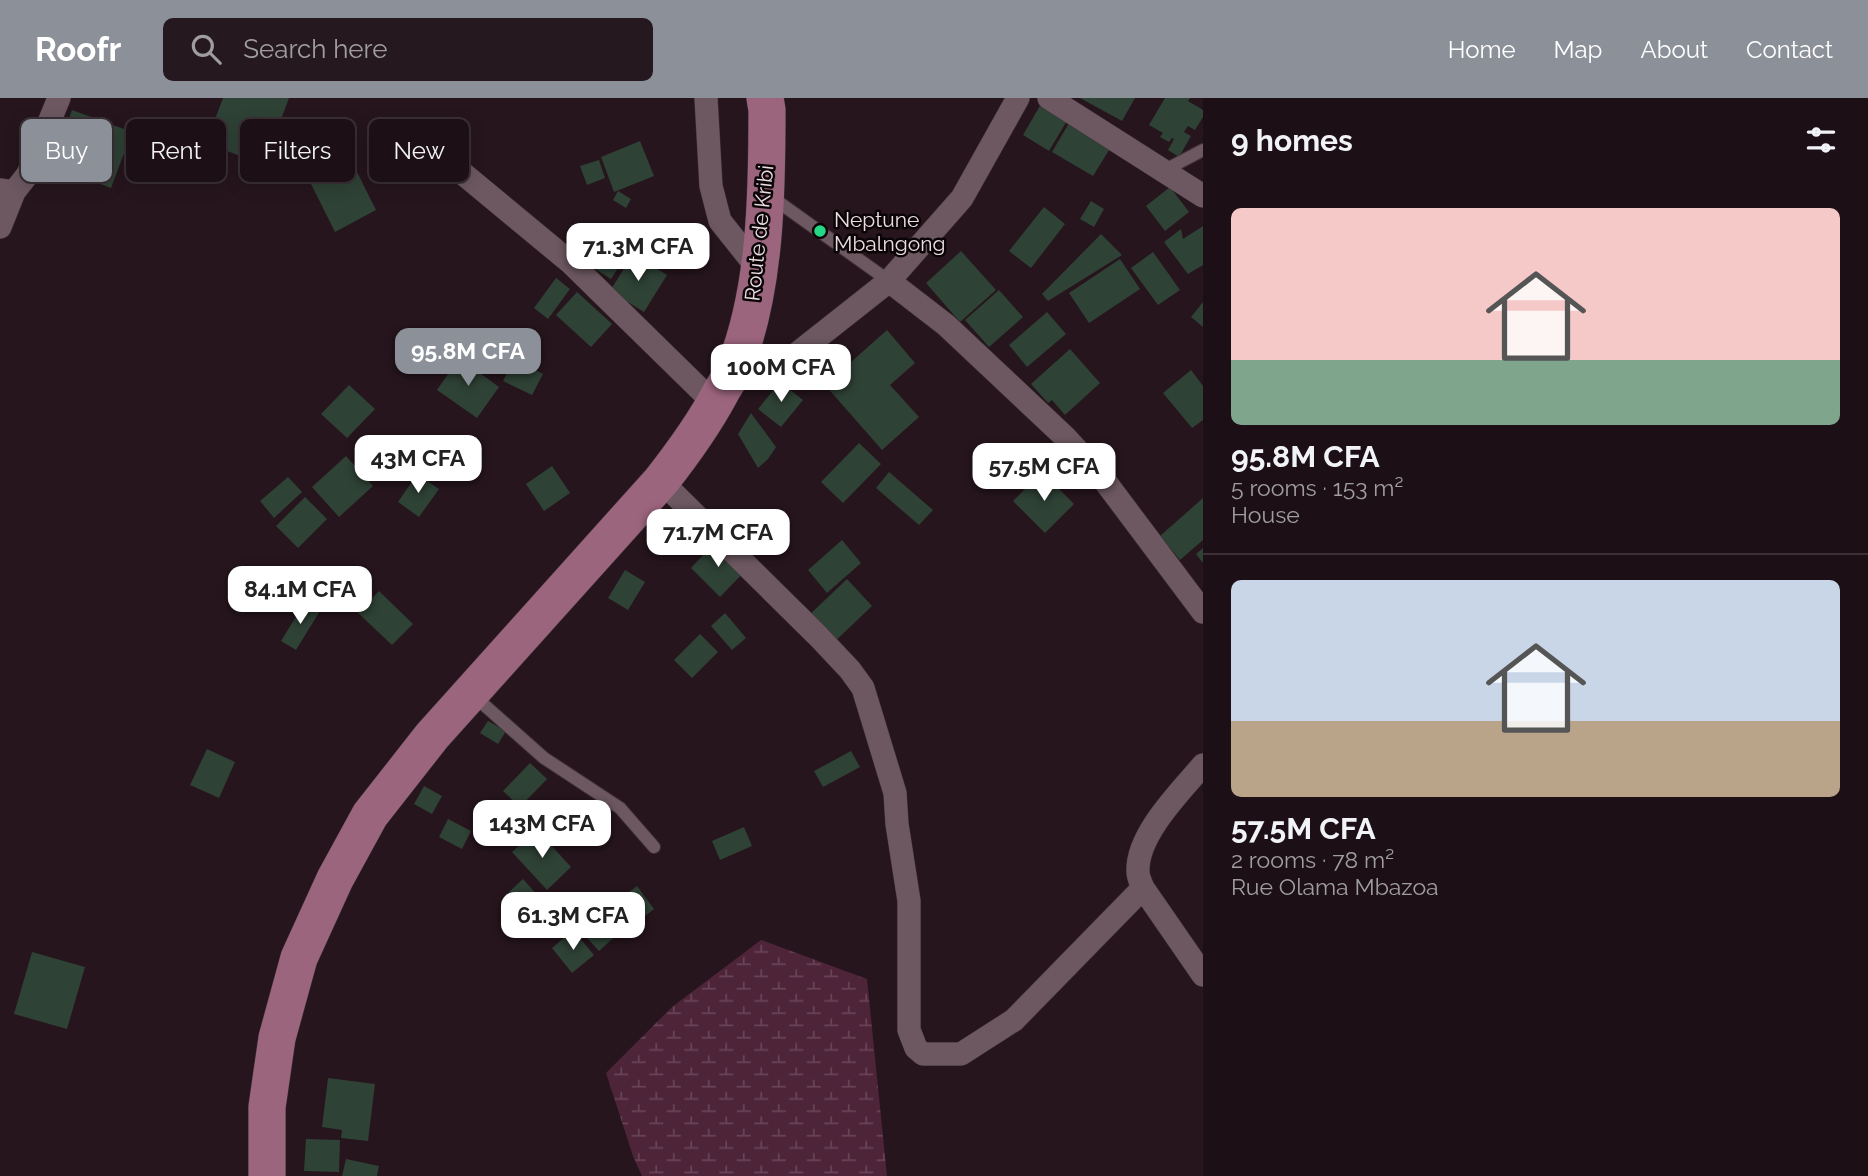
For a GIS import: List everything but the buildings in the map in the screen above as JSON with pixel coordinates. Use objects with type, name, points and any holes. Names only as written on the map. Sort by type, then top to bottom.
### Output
[{"type":"main road","name":"Route de Kribi","points":[[267,1176],[267,1107],[277,1038],[299,958],[335,879],[370,815],[432,736],[661,481],[691,442],[736,366],[748,327],[759,270],[767,194],[765,98]]},
{"type":"street","points":[[0,227],[7,191],[28,174],[60,98]]},
{"type":"street","points":[[706,98],[710,186],[720,221],[759,270]]},
{"type":"street","points":[[736,366],[762,367],[794,356],[889,281],[962,198],[1017,98]]},
{"type":"street","points":[[1049,98],[1203,196]]},
{"type":"street","points":[[469,179],[571,263],[715,404]]},
{"type":"street","points":[[889,281],[946,325],[1065,437],[1101,476],[1203,612]]},
{"type":"street","points":[[661,481],[819,637],[863,688],[895,793],[909,901],[909,1030],[916,1048],[923,1054],[961,1054],[1014,1020],[1143,888]]},
{"type":"street","points":[[1203,765],[1161,814],[1142,849],[1138,872],[1143,888],[1203,975]]},
{"type":"lane","points":[[1165,170],[1203,150]]},
{"type":"lane","points":[[767,194],[889,281]]},
{"type":"lane","points":[[471,693],[544,758],[620,808],[654,847]]},
{"type":"green space","points":[[761,940],[867,979],[887,1176],[642,1176],[606,1073],[672,1007]]},
{"type":"place","name":"Neptune Mbalngong","points":[[820,231]]}]
